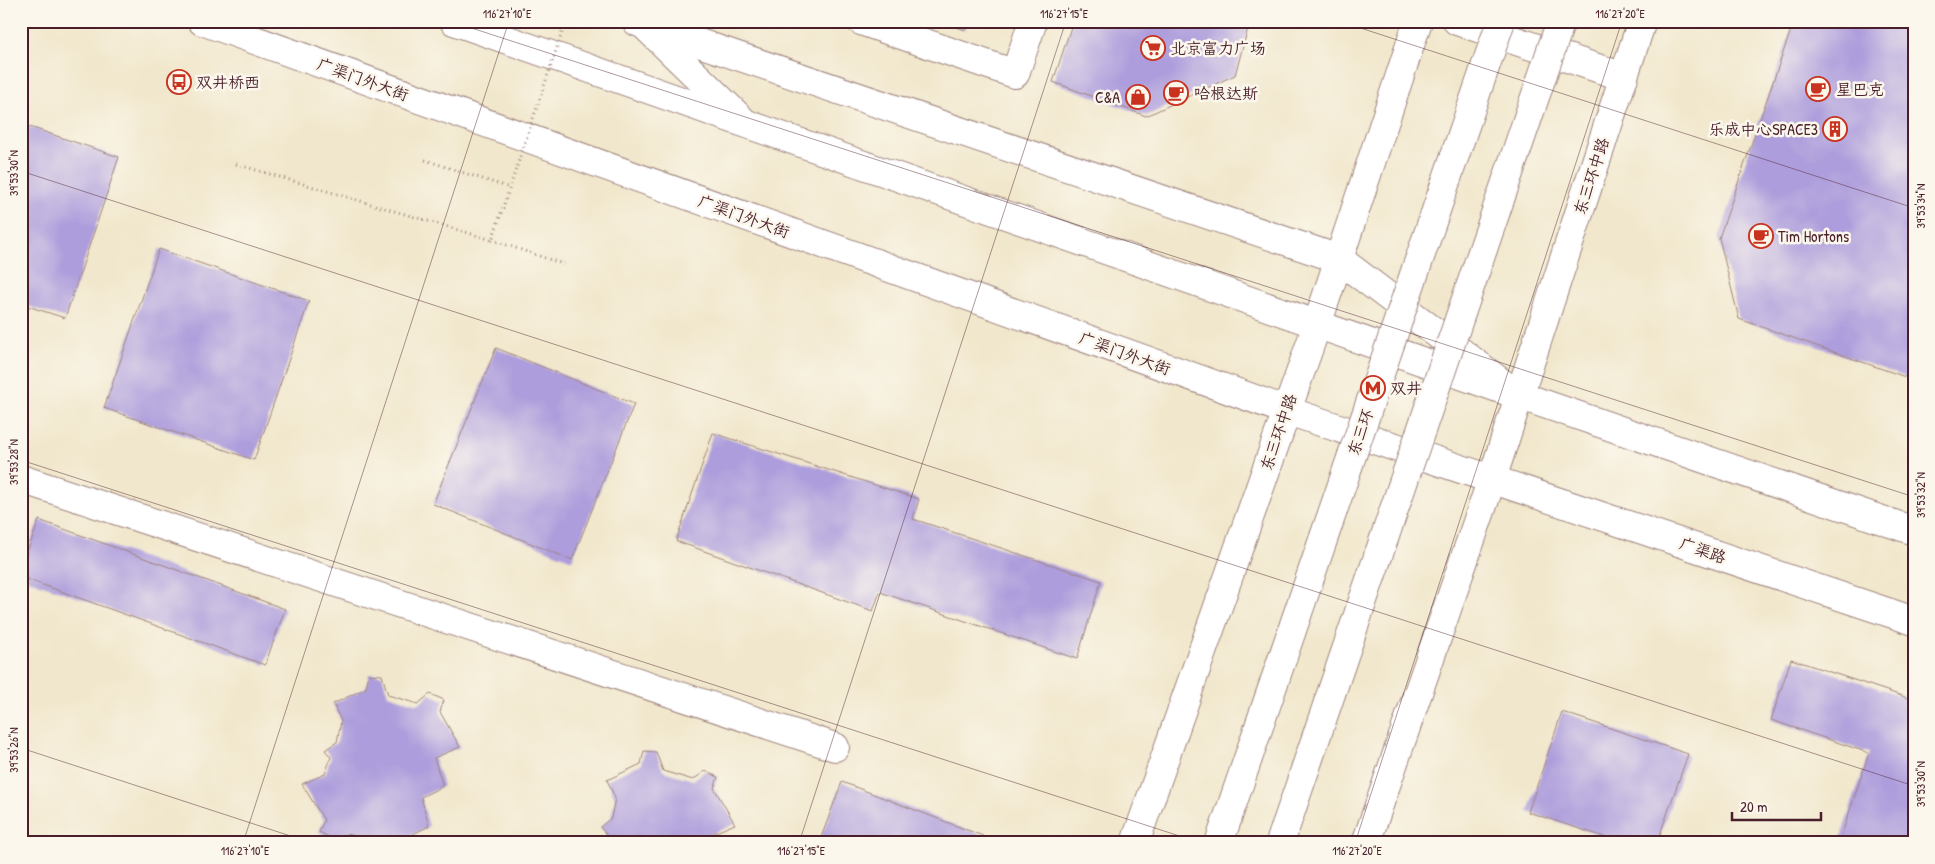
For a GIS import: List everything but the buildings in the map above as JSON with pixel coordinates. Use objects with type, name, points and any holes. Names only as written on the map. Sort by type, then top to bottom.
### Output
[{"type":"main road","name":"广渠门外大街","points":[[202,21],[1286,410],[1492,479]]},
{"type":"main road","points":[[454,21],[1316,325],[1914,531]]},
{"type":"main road","points":[[861,21],[1016,74],[1033,21]]},
{"type":"main road","name":"东三环中路","points":[[1135,843],[1339,259],[1418,21]]},
{"type":"main road","points":[[1457,21],[1624,77]]},
{"type":"main road","name":"东三环","points":[[1218,843],[1501,21]]},
{"type":"main road","points":[[1280,843],[1561,21]]},
{"type":"main road","name":"东三环中路","points":[[1366,843],[1492,479],[1642,21]]},
{"type":"main road","points":[[640,22],[747,125]]},
{"type":"main road","points":[[640,22],[1339,259],[1518,395]]},
{"type":"main road","points":[[21,479],[835,747]]},
{"type":"main road","name":"广渠路","points":[[1492,479],[1914,621]]},
{"type":"path","points":[[492,240],[565,22],[558,21]]},
{"type":"path","points":[[425,160],[510,188]]},
{"type":"path","points":[[236,164],[492,240],[566,265]]},
{"type":"place","name":"北京富力广场","points":[[1153,48]]},
{"type":"place","name":"双井桥西","points":[[179,82]]},
{"type":"place","name":"星巴克","points":[[1818,89]]},
{"type":"place","name":"哈根达斯","points":[[1176,93]]},
{"type":"place","name":"C&A","points":[[1138,97]]},
{"type":"place","name":"乐成中心SPACE3","points":[[1835,129]]},
{"type":"place","name":"Tim Hortons","points":[[1761,236]]},
{"type":"place","name":"双井","points":[[1373,388]]}]
